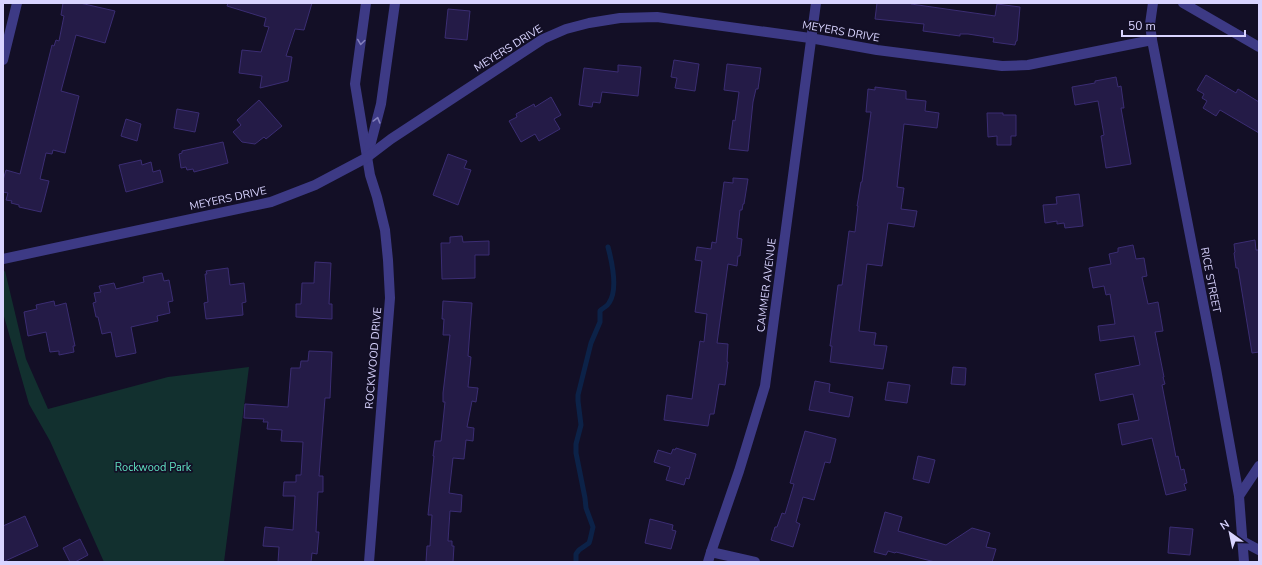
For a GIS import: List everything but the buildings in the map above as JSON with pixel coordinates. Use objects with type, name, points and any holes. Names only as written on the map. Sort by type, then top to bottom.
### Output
[{"type":"street","points":[[3,60],[18,3]]},
{"type":"street","name":"ROCKWOOD DRIVE","points":[[366,3],[356,84],[366,158],[385,230],[390,298],[369,562]]},
{"type":"street","name":"ROCKWOOD DRIVE","points":[[366,158],[381,104],[395,3]]},
{"type":"street","name":"CAMMER AVENUE","points":[[709,557],[739,471],[765,386],[810,38],[816,3]]},
{"type":"street","name":"RICE STREET","points":[[1153,3],[1150,24],[1152,40],[1216,369],[1239,496],[1244,562]]},
{"type":"street","points":[[1183,3],[1259,47]]},
{"type":"street","name":"MEYERS DRIVE","points":[[3,259],[271,202],[315,185],[366,158],[391,139],[518,54],[543,39],[566,29],[588,23],[620,18],[657,17],[810,38],[877,50],[1002,66],[1028,65],[1152,40]]},
{"type":"street","points":[[1239,496],[1259,466]]},
{"type":"street","points":[[1242,541],[1259,550]]},
{"type":"street","points":[[709,557],[755,562]]},
{"type":"green space","name":"Rockwood Park","points":[[5,271],[26,359],[48,409],[168,377],[249,367],[224,562],[104,562],[50,441],[29,404],[3,313],[3,272]]},
{"type":"waterway","points":[[576,562],[576,554],[589,543],[593,527],[586,508],[576,453],[576,444],[581,425],[578,395],[591,343],[600,322],[600,311],[608,304],[612,297],[614,284],[608,247]]}]
